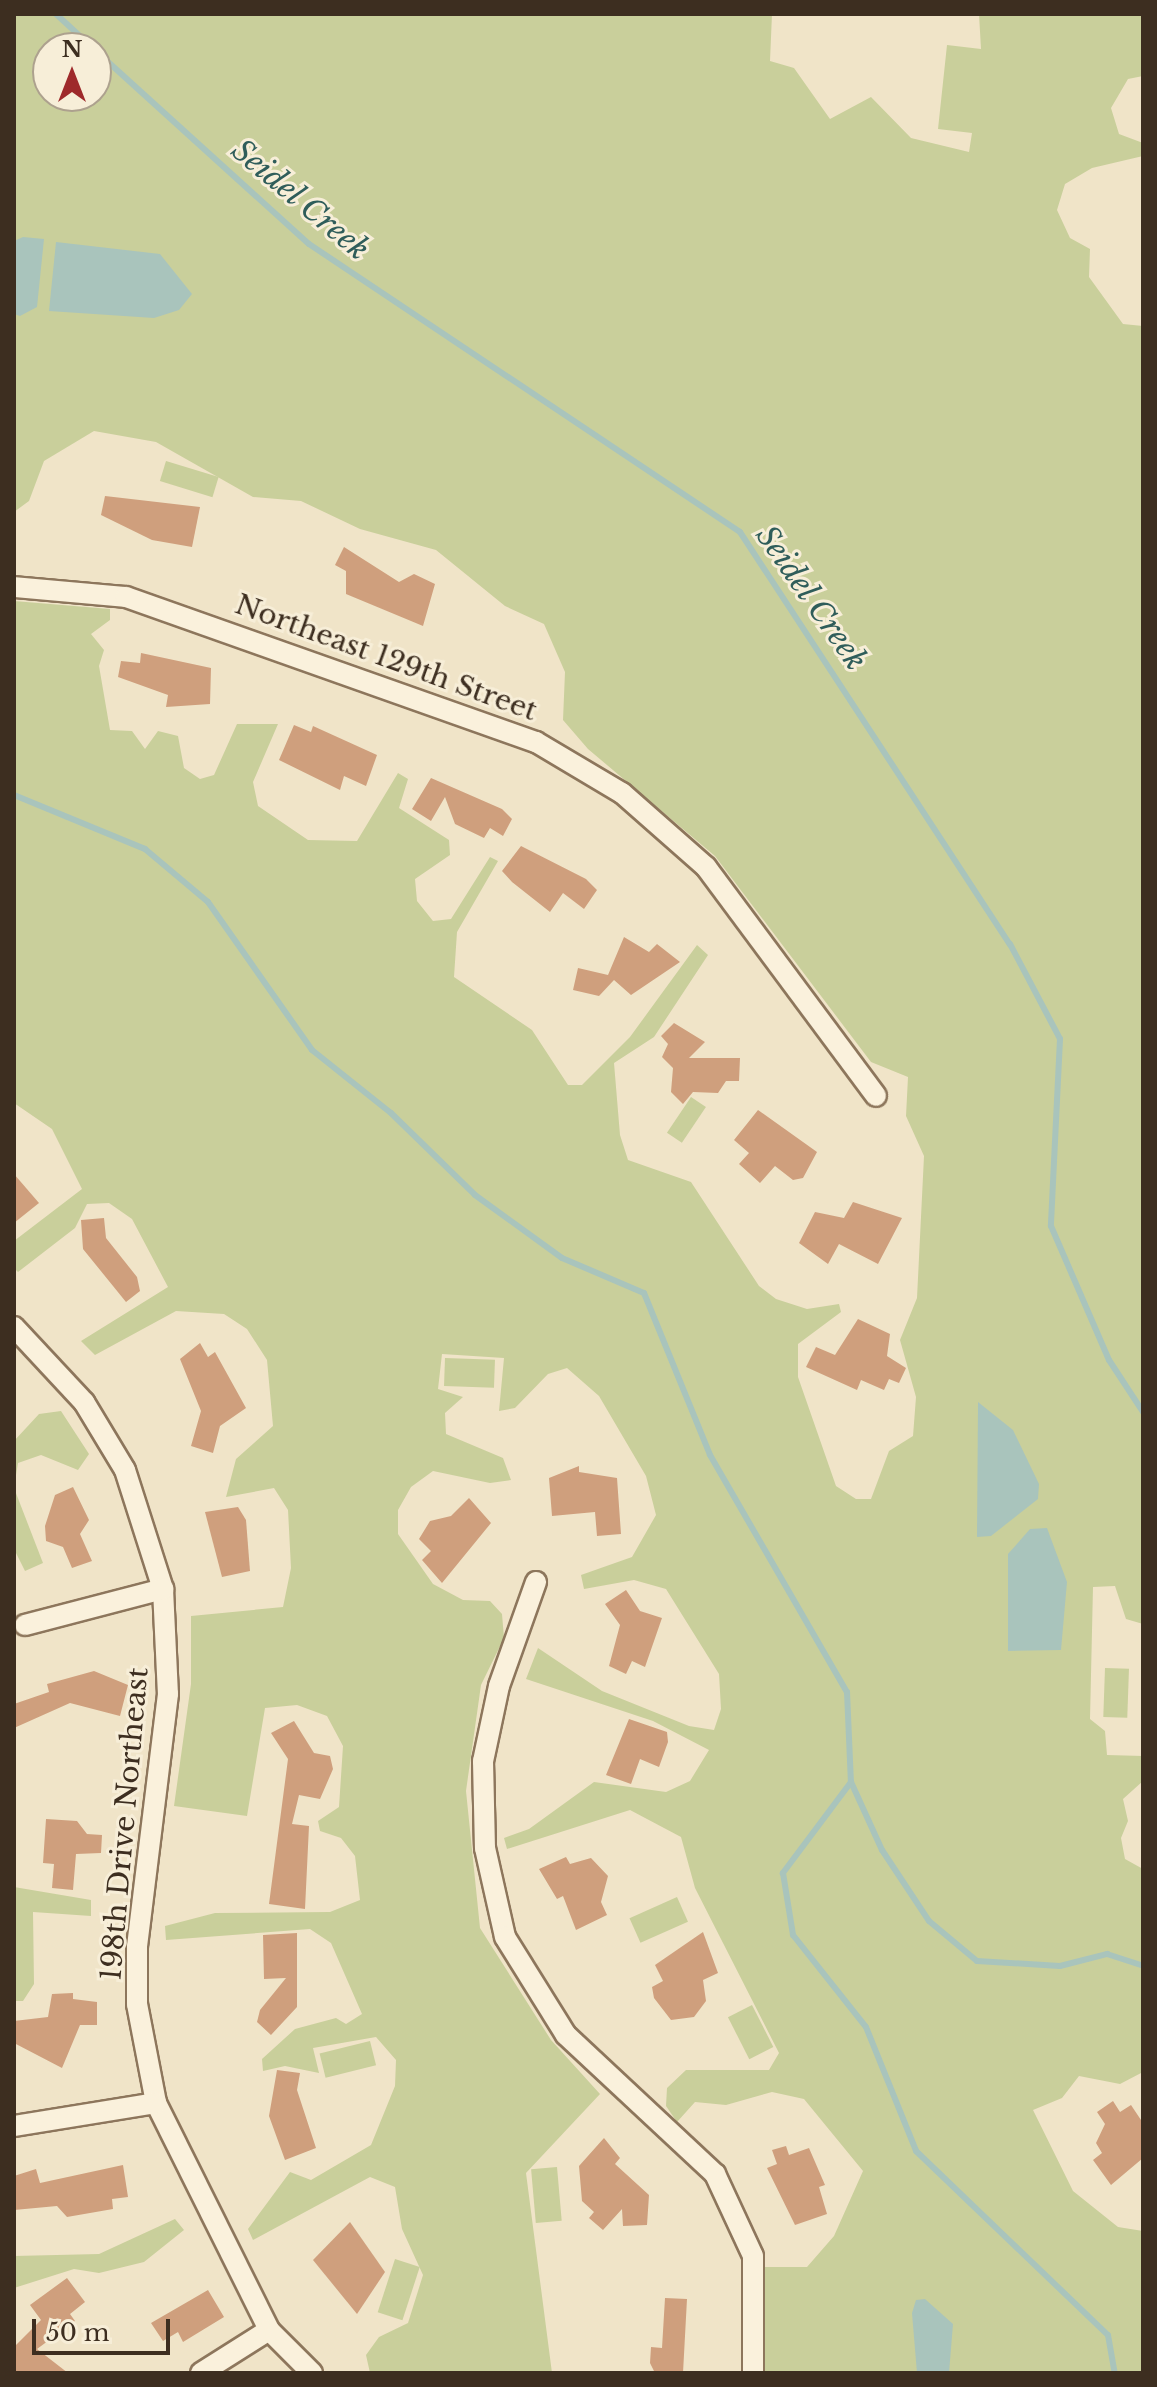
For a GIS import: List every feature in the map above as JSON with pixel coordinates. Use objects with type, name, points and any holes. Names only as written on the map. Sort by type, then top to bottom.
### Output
[{"type":"street","name":"Northeast 129th Street","points":[[14,587],[126,597],[447,705],[561,756],[622,793],[706,867],[876,1096]]},
{"type":"street","name":"198th Drive Northeast","points":[[14,1327],[84,1402],[125,1470],[163,1589],[168,1694],[137,1947],[137,2004],[156,2103],[269,2330],[312,2373]]},
{"type":"street","points":[[536,1582],[499,1686],[483,1761],[485,1848],[505,1937],[566,2035],[715,2174],[753,2256],[753,2373]]},
{"type":"street","points":[[25,1625],[163,1589]]},
{"type":"street","points":[[14,2126],[156,2103]]},
{"type":"street","points":[[201,2373],[269,2330]]},
{"type":"green space","points":[[14,14],[772,14],[770,61],[794,68],[830,119],[871,97],[911,138],[969,152],[972,133],[938,129],[947,45],[981,49],[979,14],[1143,14],[1143,76],[1128,79],[1111,108],[1119,134],[1143,143],[1143,156],[1092,168],[1065,184],[1057,210],[1070,238],[1090,249],[1089,277],[1123,324],[1143,326],[1143,1624],[1126,1619],[1115,1586],[1093,1587],[1090,1719],[1105,1731],[1107,1755],[1143,1756],[1143,1781],[1123,1799],[1128,1821],[1121,1838],[1125,1859],[1143,1869],[1143,2072],[1120,2084],[1079,2076],[1062,2098],[1033,2110],[1073,2191],[1118,2227],[1143,2231],[1143,2373],[764,2373],[761,2267],[807,2267],[834,2236],[863,2171],[804,2099],[772,2092],[726,2105],[695,2102],[677,2122],[666,2106],[667,2088],[686,2070],[769,2070],[779,2053],[695,1888],[681,1837],[630,1810],[507,1849],[504,1838],[529,1829],[594,1782],[666,1792],[690,1781],[709,1750],[653,1721],[526,1679],[538,1648],[602,1691],[689,1726],[714,1730],[721,1709],[719,1674],[666,1589],[634,1580],[584,1589],[581,1575],[632,1557],[656,1515],[646,1476],[599,1396],[567,1368],[548,1374],[515,1408],[499,1411],[504,1358],[442,1354],[438,1389],[463,1397],[445,1413],[446,1434],[503,1458],[511,1480],[490,1483],[433,1471],[411,1487],[398,1510],[398,1534],[433,1584],[463,1600],[490,1601],[502,1614],[504,1638],[481,1685],[466,1791],[480,1928],[551,2040],[600,2094],[526,2173],[552,2373],[370,2373],[366,2355],[379,2337],[408,2323],[423,2275],[402,2229],[395,2187],[370,2177],[253,2240],[248,2229],[290,2172],[311,2180],[371,2145],[395,2086],[396,2060],[376,2037],[313,2048],[319,2073],[285,2066],[263,2071],[262,2059],[295,2029],[336,2018],[346,2024],[362,2014],[331,1943],[310,1929],[166,1940],[165,1926],[215,1913],[330,1912],[360,1900],[355,1856],[341,1838],[320,1831],[318,1821],[339,1807],[343,1746],[327,1716],[297,1705],[265,1708],[247,1816],[174,1806],[191,1684],[191,1616],[283,1607],[291,1568],[288,1510],[274,1488],[226,1497],[236,1459],[273,1426],[267,1360],[247,1329],[224,1314],[176,1311],[95,1355],[81,1341],[168,1287],[132,1219],[109,1203],[87,1204],[75,1228],[18,1272],[14,1268],[14,1241],[82,1189],[52,1129],[14,1103],[14,601],[110,609],[110,620],[91,634],[104,650],[99,666],[110,730],[132,731],[145,749],[158,731],[178,736],[184,768],[200,779],[214,775],[237,724],[278,724],[253,782],[258,806],[308,840],[357,841],[398,773],[408,779],[399,808],[449,840],[450,855],[415,879],[417,901],[433,921],[451,919],[490,857],[498,861],[457,932],[454,977],[532,1030],[568,1085],[582,1085],[630,1037],[697,945],[708,955],[654,1037],[614,1063],[620,1135],[628,1160],[691,1182],[759,1286],[776,1299],[807,1309],[839,1304],[841,1312],[798,1344],[798,1377],[836,1486],[856,1499],[871,1499],[889,1451],[913,1436],[916,1397],[900,1340],[917,1298],[924,1156],[906,1116],[908,1077],[871,1062],[715,856],[588,749],[563,720],[565,672],[544,624],[505,606],[436,550],[360,529],[301,501],[253,497],[156,442],[94,431],[44,461],[29,501],[14,512]]},
{"type":"green space","points":[[166,461],[219,477],[212,497],[160,481]]},
{"type":"green space","points":[[691,1097],[706,1107],[682,1143],[667,1133]]},
{"type":"green space","points":[[445,1358],[495,1360],[494,1388],[444,1386]]},
{"type":"green space","points":[[61,1411],[89,1454],[78,1470],[41,1455],[18,1463],[14,1487],[14,1441],[39,1414]]},
{"type":"green space","points":[[14,1488],[43,1563],[25,1571],[14,1549]]},
{"type":"green space","points":[[1105,1668],[1129,1669],[1127,1718],[1103,1717]]},
{"type":"green space","points":[[14,1887],[91,1900],[91,1916],[33,1912],[34,1984],[23,2001],[14,2001]]},
{"type":"green space","points":[[677,1897],[688,1922],[640,1943],[629,1918]]},
{"type":"green space","points":[[752,2005],[773,2047],[749,2059],[728,2017]]},
{"type":"green space","points":[[370,2041],[376,2065],[326,2078],[320,2054]]},
{"type":"green space","points":[[557,2167],[562,2221],[536,2223],[531,2169]]},
{"type":"green space","points":[[175,2219],[184,2230],[144,2262],[99,2273],[74,2269],[14,2288],[14,2256],[99,2254]]},
{"type":"green space","points":[[395,2259],[420,2267],[402,2320],[378,2312]]},
{"type":"water","points":[[23,237],[44,239],[37,307],[20,316],[14,314],[14,241]]},
{"type":"water","points":[[56,242],[160,254],[192,294],[179,310],[154,318],[49,311]]},
{"type":"water","points":[[978,1402],[1013,1430],[1039,1484],[1038,1499],[991,1536],[977,1537]]},
{"type":"water","points":[[1047,1528],[1067,1582],[1061,1650],[1008,1651],[1008,1554],[1030,1529]]},
{"type":"water","points":[[925,2299],[953,2324],[949,2373],[917,2373],[912,2313],[916,2300]]},
{"type":"building","points":[[105,496],[200,507],[192,547],[152,540],[101,515]]},
{"type":"building","points":[[344,547],[399,582],[414,574],[435,584],[423,626],[346,594],[346,571],[335,565]]},
{"type":"building","points":[[141,653],[211,668],[210,704],[166,707],[168,695],[118,677],[121,661],[140,663]]},
{"type":"building","points":[[294,725],[311,732],[313,726],[377,755],[366,786],[344,776],[340,790],[279,760]]},
{"type":"building","points":[[431,778],[502,809],[512,819],[503,836],[490,828],[484,838],[455,824],[445,797],[431,821],[412,809]]},
{"type":"building","points":[[521,846],[586,879],[597,890],[584,909],[563,893],[550,912],[512,882],[502,871]]},
{"type":"building","points":[[624,937],[649,952],[657,944],[680,962],[631,995],[614,980],[599,996],[573,990],[578,968],[608,975]]},
{"type":"building","points":[[674,1023],[705,1042],[689,1058],[740,1058],[739,1081],[726,1081],[718,1093],[693,1092],[683,1104],[671,1092],[673,1068],[662,1057],[668,1044],[661,1036]]},
{"type":"building","points":[[758,1110],[817,1152],[803,1178],[793,1180],[775,1166],[760,1183],[739,1164],[749,1153],[734,1140]]},
{"type":"building","points":[[14,1174],[39,1203],[14,1223]]},
{"type":"building","points":[[853,1202],[902,1218],[878,1264],[839,1244],[828,1264],[799,1243],[815,1212],[844,1218]]},
{"type":"building","points":[[104,1218],[106,1238],[137,1277],[140,1291],[126,1302],[83,1249],[81,1220]]},
{"type":"building","points":[[858,1319],[890,1334],[887,1356],[906,1368],[899,1383],[889,1379],[884,1390],[861,1380],[857,1390],[806,1367],[816,1347],[835,1355]]},
{"type":"building","points":[[200,1343],[208,1357],[215,1352],[246,1408],[220,1426],[213,1453],[191,1446],[201,1411],[180,1359]]},
{"type":"building","points":[[579,1466],[579,1472],[617,1478],[621,1534],[597,1536],[595,1512],[552,1516],[549,1478]]},
{"type":"building","points":[[73,1487],[89,1520],[80,1534],[92,1561],[72,1568],[63,1547],[46,1541],[45,1526],[55,1495]]},
{"type":"building","points":[[469,1498],[491,1523],[442,1583],[422,1560],[431,1551],[419,1539],[430,1521],[451,1516]]},
{"type":"building","points":[[238,1507],[246,1520],[250,1571],[222,1577],[205,1512]]},
{"type":"building","points":[[626,1590],[640,1611],[662,1618],[645,1667],[632,1661],[626,1674],[609,1666],[620,1625],[605,1604]]},
{"type":"building","points":[[94,1671],[128,1685],[120,1716],[70,1703],[14,1728],[14,1704],[49,1692],[47,1684]]},
{"type":"building","points":[[629,1719],[667,1732],[668,1742],[659,1767],[640,1759],[631,1784],[606,1775]]},
{"type":"building","points":[[294,1721],[314,1753],[330,1756],[333,1769],[320,1799],[299,1795],[292,1824],[309,1826],[305,1909],[269,1904],[288,1759],[271,1733]]},
{"type":"building","points":[[46,1819],[77,1821],[87,1834],[102,1835],[101,1853],[76,1854],[73,1890],[52,1888],[54,1864],[43,1863]]},
{"type":"building","points":[[566,1857],[570,1864],[591,1858],[608,1876],[601,1902],[607,1915],[576,1930],[563,1896],[557,1899],[539,1869]]},
{"type":"building","points":[[703,1932],[718,1973],[703,1980],[706,2001],[694,2017],[671,2020],[654,1998],[652,1987],[663,1981],[655,1965]]},
{"type":"building","points":[[297,1933],[297,2007],[271,2035],[257,2022],[260,2010],[286,1978],[264,1979],[263,1935]]},
{"type":"building","points":[[73,1993],[73,1999],[97,2002],[97,2025],[80,2025],[62,2068],[14,2043],[14,2021],[48,2017],[52,1994]]},
{"type":"building","points":[[277,2070],[300,2073],[297,2090],[316,2148],[285,2160],[269,2116]]},
{"type":"building","points":[[1113,2101],[1120,2112],[1131,2105],[1143,2123],[1143,2158],[1111,2185],[1093,2160],[1102,2153],[1096,2143],[1105,2124],[1097,2112]]},
{"type":"building","points":[[604,2138],[620,2158],[615,2164],[649,2195],[647,2225],[623,2226],[622,2209],[603,2230],[589,2218],[594,2212],[582,2201],[579,2166]]},
{"type":"building","points":[[786,2146],[789,2155],[809,2148],[825,2185],[819,2187],[827,2214],[795,2225],[767,2168],[777,2164],[772,2150]]},
{"type":"building","points":[[123,2165],[128,2197],[112,2199],[113,2209],[67,2217],[57,2206],[14,2210],[14,2176],[36,2169],[40,2183]]},
{"type":"building","points":[[350,2222],[385,2272],[357,2314],[313,2260]]},
{"type":"building","points":[[67,2278],[85,2302],[70,2314],[75,2321],[37,2349],[68,2373],[14,2373],[14,2347],[41,2320],[30,2305]]},
{"type":"building","points":[[208,2290],[224,2317],[183,2342],[178,2332],[163,2341],[151,2323]]},
{"type":"building","points":[[665,2298],[687,2299],[683,2373],[655,2373],[650,2363],[651,2347],[662,2348]]},
{"type":"waterway","name":"Seidel Creek","points":[[56,14],[76,32]]},
{"type":"waterway","name":"Seidel Creek","points":[[112,65],[309,244],[740,532],[1010,944],[1060,1039],[1051,1226],[1109,1360],[1143,1412]]},
{"type":"waterway","points":[[14,795],[145,849],[208,902],[312,1050],[391,1113],[475,1195],[562,1258],[644,1293],[710,1455],[847,1692],[851,1782],[783,1873],[793,1935],[866,2027],[916,2151],[1108,2335],[1115,2373]]},
{"type":"waterway","points":[[851,1782],[882,1850],[929,1921],[977,1961],[1060,1966],[1107,1954],[1143,1966]]}]
